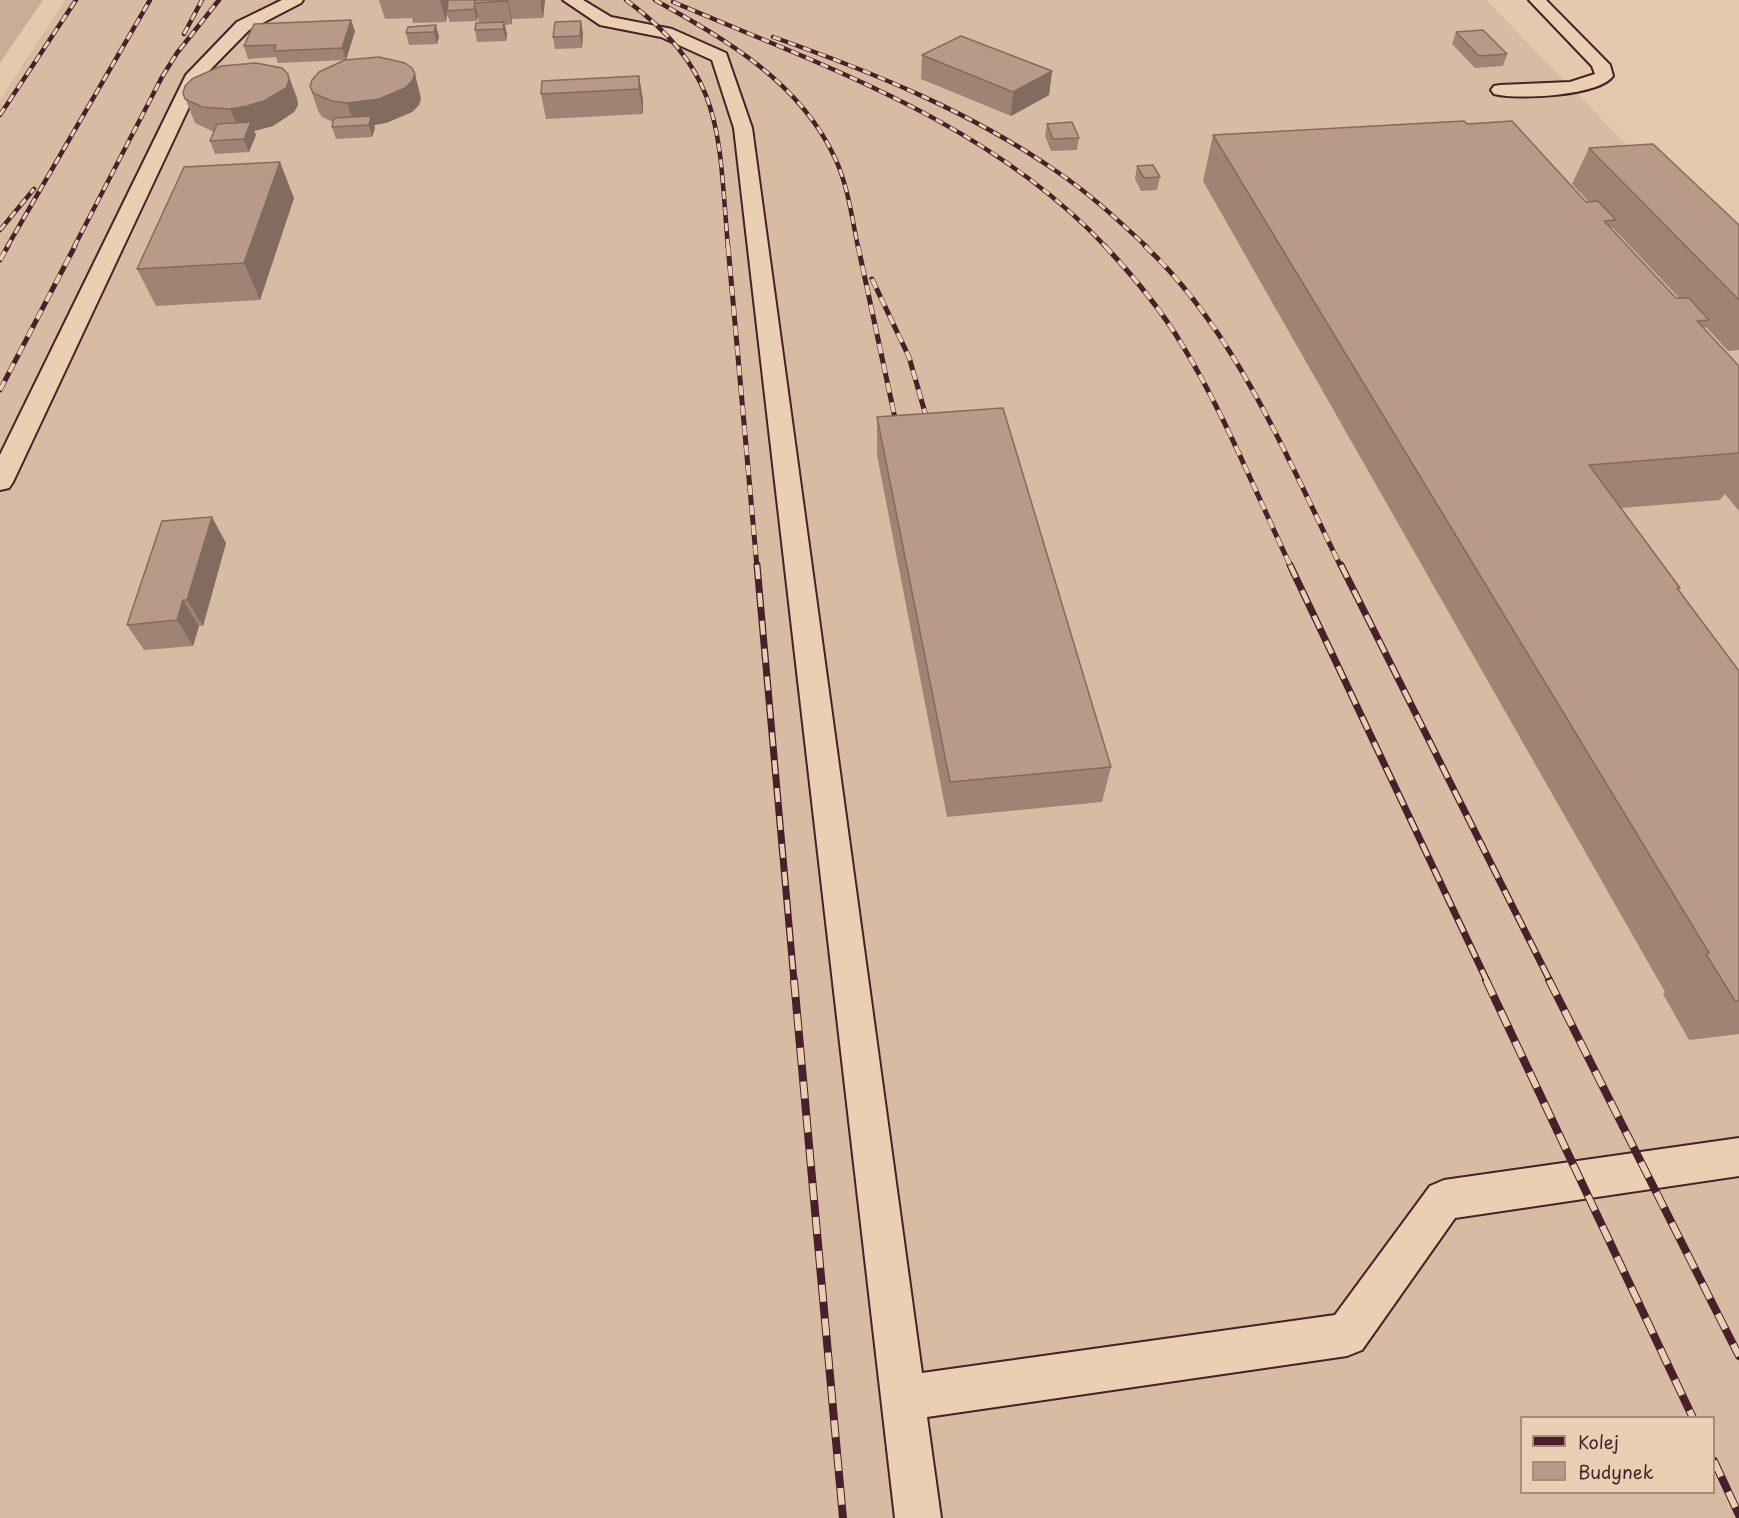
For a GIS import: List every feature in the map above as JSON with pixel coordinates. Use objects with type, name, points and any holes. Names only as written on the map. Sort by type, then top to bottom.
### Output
[{"type":"lane","points":[[0,482],[195,75],[243,26],[295,0]]},
{"type":"lane","points":[[572,0],[606,21],[666,33],[720,57],[743,128],[918,1518]]},
{"type":"lane","points":[[1500,90],[1580,85],[1599,80],[1604,76],[1604,69],[1598,62],[1538,0]]},
{"type":"lane","points":[[903,1398],[1347,1335],[1444,1200],[1739,1157]]},
{"type":"shaded area","points":[[0,0],[43,0],[0,63]]},
{"type":"shaded area","points":[[65,0],[1486,0],[1660,179],[1739,284],[1739,1518],[0,1518],[0,100]]},
{"type":"building","points":[[448,0],[475,0],[474,9],[447,11]]},
{"type":"building","points":[[475,0],[507,0],[507,1],[475,3]]},
{"type":"building","points":[[351,20],[342,48],[274,51],[276,45],[244,46],[254,24]]},
{"type":"building","points":[[581,21],[580,36],[553,37],[555,22]]},
{"type":"building","points":[[504,22],[503,29],[475,30],[476,23]]},
{"type":"building","points":[[436,25],[434,32],[406,33],[408,27]]},
{"type":"building","points":[[1483,30],[1507,54],[1479,56],[1456,32]]},
{"type":"building","points":[[961,36],[1052,71],[1013,92],[922,55]]},
{"type":"building","points":[[379,57],[405,63],[412,68],[415,74],[412,81],[405,88],[379,99],[347,103],[332,101],[313,93],[310,86],[319,72],[345,60]]},
{"type":"building","points":[[256,63],[282,68],[288,74],[289,80],[286,88],[264,101],[230,109],[202,107],[185,99],[183,93],[185,86],[192,79],[221,66]]},
{"type":"building","points":[[639,76],[639,89],[541,94],[542,81]]},
{"type":"building","points":[[371,116],[369,125],[332,127],[334,118]]},
{"type":"building","points":[[1464,121],[1467,124],[1512,121],[1586,202],[1598,201],[1616,220],[1604,221],[1676,298],[1689,298],[1709,320],[1697,321],[1739,366],[1739,453],[1589,465],[1739,671],[1739,1001],[1735,1001],[1706,954],[1709,953],[1213,135]]},
{"type":"building","points":[[251,122],[244,139],[210,141],[217,124]]},
{"type":"building","points":[[1072,122],[1079,138],[1053,139],[1047,124]]},
{"type":"building","points":[[1653,144],[1739,225],[1739,300],[1589,148]]},
{"type":"building","points":[[280,162],[244,263],[137,269],[184,167]]},
{"type":"building","points":[[1153,165],[1160,177],[1144,178],[1137,166]]},
{"type":"building","points":[[1003,408],[1111,767],[950,782],[877,417]]},
{"type":"building","points":[[212,517],[187,600],[183,600],[177,620],[127,625],[162,521]]},
{"type":"railway","points":[[0,115],[76,0]]},
{"type":"railway","points":[[7,247],[150,0]]},
{"type":"railway","points":[[184,34],[202,0]]},
{"type":"railway","points":[[74,247],[162,77],[177,53],[219,0]]},
{"type":"railway","points":[[626,0],[659,27],[683,54],[700,81],[711,109],[718,139],[728,247]]},
{"type":"railway","points":[[655,0],[734,47],[758,65],[802,106],[820,131],[835,158],[849,202],[858,247]]},
{"type":"railway","points":[[673,2],[847,75],[958,132],[1011,166],[1060,204],[1105,246]]},
{"type":"railway","points":[[773,37],[847,64],[919,95],[954,111],[1023,149],[1068,179],[1147,247]]},
{"type":"railway","points":[[0,230],[34,189]]},
{"type":"railway","points":[[0,260],[8,246]]},
{"type":"railway","points":[[0,390],[75,246]]},
{"type":"railway","points":[[728,246],[757,567]]},
{"type":"railway","points":[[858,246],[898,432]]},
{"type":"railway","points":[[1105,246],[1155,305],[1197,369],[1291,567]]},
{"type":"railway","points":[[1145,246],[1177,279],[1206,316],[1232,356],[1279,440],[1341,567]]},
{"type":"railway","points":[[872,279],[909,357],[930,430]]},
{"type":"railway","points":[[757,565],[794,981]]},
{"type":"railway","points":[[1290,565],[1487,981]]},
{"type":"railway","points":[[1341,565],[1550,981]]},
{"type":"railway","points":[[794,980],[843,1518]]},
{"type":"railway","points":[[1486,980],[1692,1416]]},
{"type":"railway","points":[[1549,980],[1739,1356]]},
{"type":"railway","points":[[1715,1463],[1739,1515]]}]
